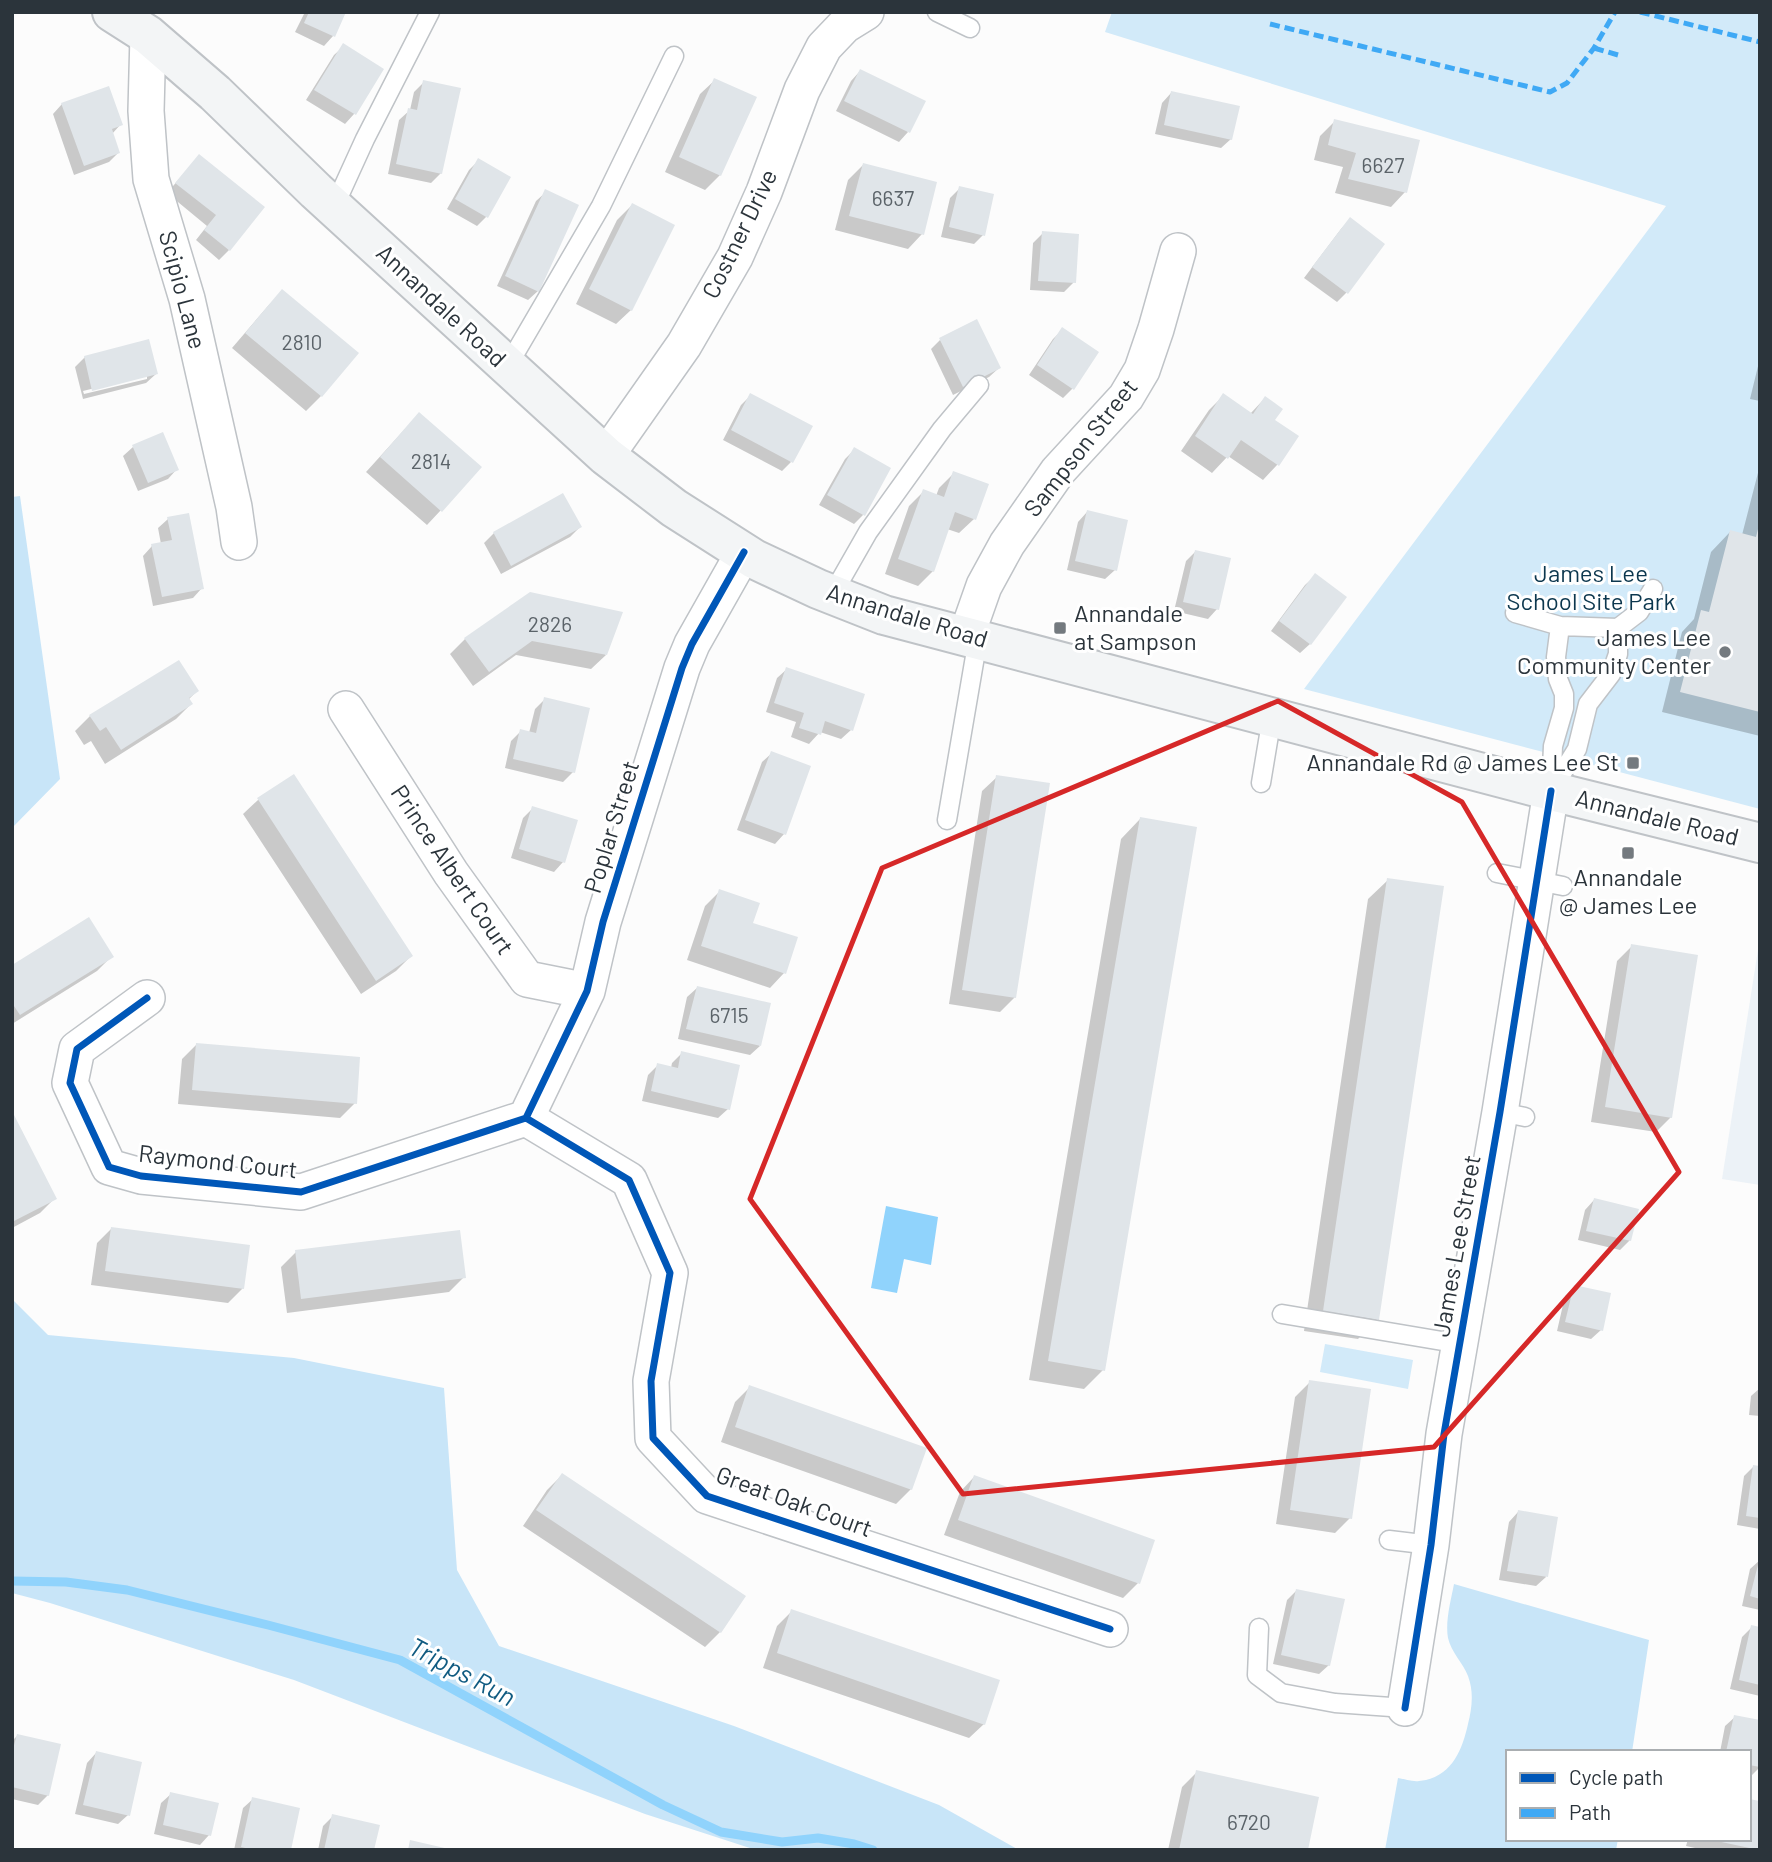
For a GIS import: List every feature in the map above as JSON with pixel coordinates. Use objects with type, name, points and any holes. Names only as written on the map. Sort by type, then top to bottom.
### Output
[{"type":"main road","name":"Annandale Road","points":[[126,19],[215,93],[334,207],[606,456],[674,508],[754,559],[832,595],[884,615],[1551,792],[1760,843]]},
{"type":"street","name":"Costner Drive","points":[[606,456],[684,345],[735,257],[764,192],[802,90],[824,47],[845,25],[866,12]]},
{"type":"street","name":"Scipio Lane","points":[[126,19],[146,111],[151,178],[187,299],[234,507],[239,542]]},
{"type":"street","name":"Sampson Street","points":[[972,638],[984,586],[1007,544],[1058,471],[1126,397],[1142,370],[1178,251]]},
{"type":"street","name":"Poplar Street","points":[[526,1118],[587,991],[603,922],[682,668],[692,644],[744,552]]},
{"type":"street","name":"Prince Albert Court","points":[[346,709],[451,873],[527,979],[587,991]]},
{"type":"street","name":"James Lee Street","points":[[1405,1708],[1432,1545],[1444,1434],[1460,1344],[1513,1115],[1550,883],[1551,792]]},
{"type":"street","name":"Raymond Court","points":[[147,998],[77,1049],[70,1083],[109,1167],[141,1176],[301,1192],[526,1118]]},
{"type":"street","name":"Great Oak Court","points":[[526,1118],[629,1180],[670,1273],[650,1381],[653,1438],[706,1496],[1110,1629]]},
{"type":"lane","points":[[334,207],[365,139],[430,12]]},
{"type":"lane","points":[[937,12],[970,28]]},
{"type":"lane","points":[[507,367],[601,206],[674,56]]},
{"type":"lane","points":[[832,595],[868,532],[942,429],[979,386]]},
{"type":"lane","points":[[1515,613],[1560,626],[1618,628],[1639,612],[1653,589]]},
{"type":"lane","points":[[1551,792],[1553,746],[1564,708],[1564,694],[1558,679],[1556,657],[1560,626]]},
{"type":"lane","points":[[1551,792],[1577,749],[1588,705],[1611,674],[1618,654],[1618,628]]},
{"type":"lane","points":[[947,820],[972,638]]},
{"type":"lane","points":[[1261,783],[1272,718]]},
{"type":"lane","points":[[1497,873],[1550,883]]},
{"type":"lane","points":[[1282,1314],[1460,1344]]},
{"type":"lane","points":[[1389,1540],[1432,1545]]},
{"type":"lane","points":[[1259,1628],[1257,1675],[1281,1693],[1335,1703],[1405,1708]]},
{"type":"highlighted area","points":[[1278,701],[1462,802],[1679,1172],[1434,1447],[963,1494],[750,1199],[882,868]]},
{"type":"shaded area","points":[[20,496],[60,779],[12,828],[12,497]]},
{"type":"shaded area","points":[[1760,937],[1760,1185],[1722,1179]]},
{"type":"shaded area","points":[[12,1299],[48,1335],[294,1358],[444,1388],[457,1570],[499,1646],[734,1726],[939,1805],[1019,1850],[756,1850],[645,1814],[294,1680],[12,1593]]},
{"type":"shaded area","points":[[1454,1584],[1649,1640],[1632,1750],[1506,1750],[1506,1841],[1618,1841],[1616,1850],[1385,1850],[1398,1778],[1417,1781],[1439,1775],[1453,1762],[1465,1734],[1471,1706],[1471,1688],[1466,1671],[1450,1643],[1447,1631]]},
{"type":"green space","name":"James Lee School Site Park","points":[[1112,12],[1760,12],[1760,809],[1304,689],[1666,206],[1105,32]]},
{"type":"green space","points":[[1325,1344],[1413,1360],[1408,1389],[1320,1372]]},
{"type":"water","points":[[886,1206],[938,1217],[931,1265],[904,1259],[897,1293],[871,1288]]},
{"type":"building","points":[[309,12],[346,12],[335,37],[304,23]]},
{"type":"building","points":[[343,43],[384,69],[356,115],[314,90]]},
{"type":"building","points":[[860,69],[926,101],[910,133],[844,101]]},
{"type":"building","points":[[714,78],[757,97],[721,176],[679,157]]},
{"type":"building","points":[[423,80],[461,88],[442,174],[396,164],[408,108],[417,110]]},
{"type":"building","points":[[109,86],[123,125],[112,129],[120,153],[84,166],[61,103]]},
{"type":"building","points":[[1171,91],[1240,106],[1232,140],[1164,125]]},
{"type":"building","points":[[1334,119],[1420,140],[1407,193],[1348,179],[1356,153],[1328,145]]},
{"type":"building","points":[[199,154],[265,207],[230,251],[204,230],[216,215],[175,183]]},
{"type":"building","points":[[478,158],[511,177],[488,218],[455,199]]},
{"type":"building","points":[[863,163],[937,182],[924,235],[849,216]]},
{"type":"building","points":[[959,186],[994,194],[985,236],[949,227]]},
{"type":"building","points":[[545,189],[579,205],[539,292],[505,276]]},
{"type":"building","points":[[632,203],[675,225],[632,311],[589,289]]},
{"type":"building","points":[[1350,217],[1385,244],[1348,294],[1312,267]]},
{"type":"building","points":[[1042,231],[1079,234],[1076,283],[1038,281]]},
{"type":"building","points":[[282,289],[359,353],[322,397],[245,333]]},
{"type":"building","points":[[977,319],[1001,368],[963,387],[939,338]]},
{"type":"building","points":[[1062,327],[1099,352],[1074,390],[1037,365]]},
{"type":"building","points":[[149,339],[158,374],[92,391],[84,356]]},
{"type":"building","points":[[750,393],[813,426],[793,463],[731,430]]},
{"type":"building","points":[[1223,393],[1253,414],[1265,396],[1283,409],[1275,420],[1299,436],[1279,466],[1241,440],[1228,459],[1195,436]]},
{"type":"building","points":[[419,412],[482,467],[442,512],[380,457]]},
{"type":"building","points":[[163,432],[179,470],[148,483],[132,445]]},
{"type":"building","points":[[854,447],[891,468],[865,516],[827,495]]},
{"type":"building","points":[[953,471],[989,484],[976,520],[955,512],[934,572],[898,559],[923,489],[944,497]]},
{"type":"building","points":[[563,493],[582,527],[511,566],[493,532]]},
{"type":"building","points":[[1087,510],[1128,520],[1117,571],[1075,561]]},
{"type":"building","points":[[189,513],[204,589],[162,597],[151,544],[172,540],[167,517]]},
{"type":"building","name":"James Lee Community Center","points":[[1759,525],[1760,712],[1680,692],[1701,610],[1709,612],[1730,530],[1756,537]]},
{"type":"building","points":[[1195,550],[1231,558],[1219,610],[1183,602]]},
{"type":"building","points":[[1315,573],[1347,597],[1311,645],[1279,621]]},
{"type":"building","points":[[530,592],[623,612],[607,655],[532,641],[489,672],[464,638]]},
{"type":"building","points":[[179,660],[199,691],[189,698],[193,704],[121,750],[106,727],[100,731],[89,715]]},
{"type":"building","points":[[786,667],[865,694],[853,731],[825,721],[821,735],[799,728],[804,713],[774,703]]},
{"type":"building","points":[[544,697],[590,708],[575,773],[513,759],[520,729],[536,733]]},
{"type":"building","points":[[771,751],[811,766],[786,835],[745,820]]},
{"type":"building","points":[[294,774],[413,956],[376,981],[257,798]]},
{"type":"building","points":[[996,775],[1050,783],[1016,998],[962,990]]},
{"type":"building","points":[[532,806],[578,820],[565,863],[519,849]]},
{"type":"building","points":[[1140,817],[1197,827],[1105,1371],[1048,1361]]},
{"type":"building","points":[[1387,878],[1444,886],[1379,1320],[1323,1311]]},
{"type":"building","points":[[719,889],[760,903],[753,923],[798,937],[786,974],[701,946]]},
{"type":"building","points":[[89,917],[114,957],[20,1015],[12,1003],[12,965]]},
{"type":"building","points":[[1631,944],[1698,955],[1672,1118],[1605,1107]]},
{"type":"building","points":[[697,986],[771,1003],[761,1046],[686,1029]]},
{"type":"building","points":[[196,1043],[360,1057],[357,1104],[192,1090]]},
{"type":"building","points":[[681,1051],[740,1065],[730,1110],[651,1091],[657,1063],[678,1068]]},
{"type":"building","points":[[12,1111],[57,1199],[12,1222]]},
{"type":"building","points":[[1594,1198],[1639,1209],[1631,1241],[1586,1231]]},
{"type":"building","points":[[111,1227],[250,1245],[244,1289],[105,1271]]},
{"type":"building","points":[[460,1230],[466,1278],[301,1299],[295,1250]]},
{"type":"building","points":[[1574,1285],[1611,1293],[1603,1331],[1565,1322]]},
{"type":"building","points":[[1309,1380],[1371,1389],[1352,1519],[1290,1510]]},
{"type":"building","points":[[749,1385],[927,1448],[912,1490],[735,1427]]},
{"type":"building","points":[[1753,1465],[1760,1466],[1760,1518],[1746,1516]]},
{"type":"building","points":[[562,1473],[746,1596],[721,1633],[536,1510]]},
{"type":"building","points":[[974,1475],[1155,1540],[1140,1584],[958,1520]]},
{"type":"building","points":[[1518,1510],[1558,1517],[1548,1577],[1507,1571]]},
{"type":"building","points":[[1760,1561],[1760,1599],[1750,1596]]},
{"type":"building","points":[[1296,1589],[1345,1599],[1330,1666],[1281,1655]]},
{"type":"building","points":[[791,1609],[1000,1680],[985,1725],[777,1653]]},
{"type":"building","points":[[1751,1625],[1760,1627],[1760,1685],[1739,1680]]},
{"type":"building","points":[[1734,1715],[1760,1720],[1760,1767],[1751,1765],[1751,1750],[1726,1750]]},
{"type":"building","points":[[17,1734],[61,1744],[49,1796],[12,1787],[12,1753]]},
{"type":"building","points":[[96,1751],[142,1762],[130,1816],[83,1805]]},
{"type":"building","points":[[1196,1770],[1319,1797],[1308,1850],[1179,1850]]},
{"type":"building","points":[[170,1792],[219,1803],[211,1836],[163,1825]]},
{"type":"building","points":[[252,1797],[300,1808],[291,1850],[254,1850],[241,1847]]},
{"type":"building","points":[[1751,1799],[1760,1801],[1759,1850],[1717,1841],[1751,1841]]},
{"type":"building","points":[[332,1814],[380,1825],[374,1850],[324,1850]]},
{"type":"building","points":[[410,1840],[449,1849],[449,1850],[408,1850]]},
{"type":"waterway","name":"Tripps Run","points":[[12,1581],[66,1582],[127,1590],[400,1660],[663,1805],[721,1832],[782,1842],[818,1838],[873,1850]]},
{"type":"marked path","points":[[1270,24],[1550,92],[1567,83],[1594,48],[1615,12]]},
{"type":"marked path","points":[[1640,12],[1760,42]]},
{"type":"marked path","points":[[1594,48],[1618,55]]},
{"type":"cycle path","points":[[526,1118],[587,991],[603,922],[682,668],[692,644],[744,552]]},
{"type":"cycle path","points":[[1405,1708],[1431,1545],[1444,1434],[1500,1112],[1551,791]]},
{"type":"cycle path","points":[[147,998],[77,1049],[70,1083],[109,1167],[141,1176],[301,1192],[526,1118]]},
{"type":"cycle path","points":[[526,1118],[629,1180],[670,1273],[651,1381],[653,1438],[707,1496],[1110,1629]]},
{"type":"place","name":"Annandale at Sampson","points":[[1060,628]]},
{"type":"place","name":"James Lee Community Center","points":[[1725,652]]},
{"type":"place","name":"Annandale Rd @ James Lee St","points":[[1633,763]]},
{"type":"place","name":"Annandale @ James Lee","points":[[1628,853]]}]
